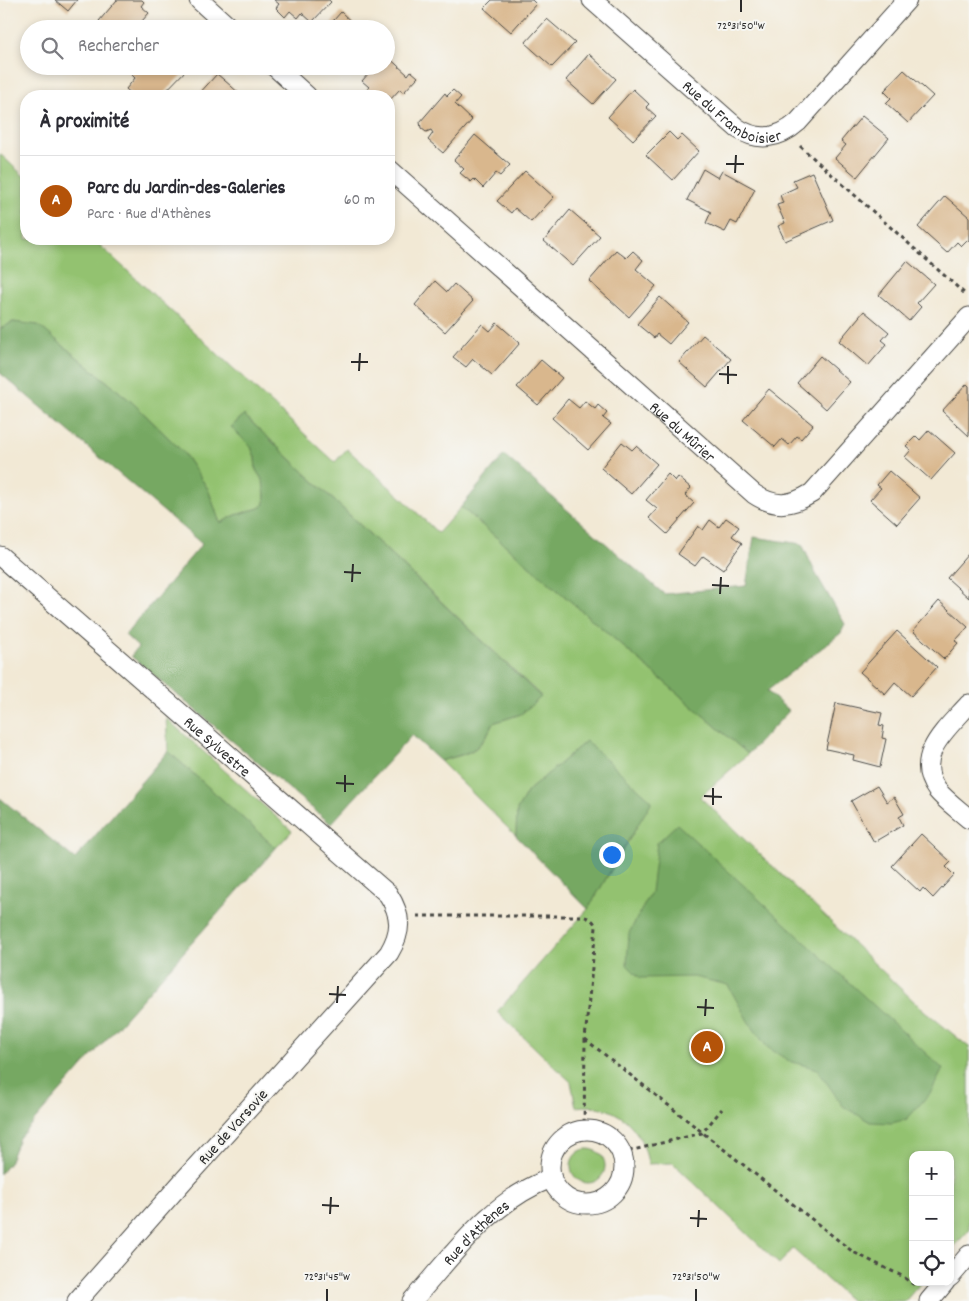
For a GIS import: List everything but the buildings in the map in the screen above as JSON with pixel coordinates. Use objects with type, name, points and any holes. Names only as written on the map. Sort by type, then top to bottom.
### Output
[{"type":"street","points":[[199,0],[221,20]]},
{"type":"street","name":"Rue du Framboisier","points":[[592,0],[737,128],[745,134],[770,138],[786,132],[798,122],[907,0]]},
{"type":"street","points":[[284,75],[300,90]]},
{"type":"street","name":"Rue du Mûrier","points":[[395,174],[754,494],[771,503],[792,503],[812,493],[969,317]]},
{"type":"street","name":"Rue Sylvestre","points":[[0,556],[388,894],[398,916],[399,928],[396,940],[389,953]]},
{"type":"street","points":[[969,704],[937,740],[929,760],[932,781],[938,790],[969,819]]},
{"type":"street","name":"Rue de Varsovie","points":[[78,1301],[184,1180],[389,953]]},
{"type":"street","points":[[584,1130],[597,1131],[609,1137],[622,1153],[625,1170],[622,1183],[614,1194],[604,1202],[591,1205],[578,1204],[566,1199],[557,1190],[551,1178],[549,1167],[551,1156],[563,1138],[573,1132],[584,1130]]},
{"type":"street","name":"Rue d'Athènes","points":[[412,1301],[487,1217],[523,1191],[551,1178]]},
{"type":"street","points":[[954,1272],[969,1255]]},
{"type":"street","points":[[929,1301],[942,1286]]},
{"type":"path","points":[[798,144],[965,294]]},
{"type":"path","points":[[414,916],[582,916],[592,920],[596,927],[585,1039],[584,1130]]},
{"type":"path","points":[[585,1039],[853,1252],[902,1276],[909,1282]]},
{"type":"path","points":[[622,1153],[702,1133],[722,1109]]},
{"type":"green space","points":[[0,154],[20,172],[20,245],[100,245],[335,462],[347,449],[438,533],[461,507],[748,754],[700,797],[921,1008],[969,1047],[969,1230],[954,1247],[954,1151],[909,1151],[909,1286],[918,1286],[905,1301],[851,1301],[793,1249],[779,1264],[673,1163],[648,1164],[640,1139],[624,1119],[603,1108],[590,1106],[576,1107],[571,1082],[497,1012],[588,909],[638,825],[586,741],[528,791],[517,810],[516,836],[440,761],[472,750],[483,740],[493,723],[521,714],[541,696],[244,415],[231,427],[251,447],[255,457],[256,470],[263,481],[264,504],[259,508],[236,515],[220,523],[208,489],[183,452],[133,403],[38,325],[13,322],[0,329]]},
{"type":"green space","points":[[13,322],[38,325],[133,403],[183,452],[208,489],[220,523],[236,515],[259,508],[264,504],[263,481],[256,470],[255,457],[251,447],[231,427],[244,415],[541,697],[521,714],[493,723],[483,740],[472,750],[440,761],[412,735],[331,824],[131,656],[138,647],[125,635],[202,544],[0,373],[0,329]]},
{"type":"green space","points":[[504,455],[664,594],[746,586],[754,537],[802,544],[816,574],[845,624],[841,633],[767,691],[789,711],[748,754],[461,507]]},
{"type":"green space","points":[[166,718],[292,831],[276,848],[168,751]]},
{"type":"green space","points":[[586,741],[652,801],[588,909],[516,836],[517,810],[528,791]]},
{"type":"green space","points":[[168,751],[276,848],[19,1138],[9,1163],[0,1174],[0,798],[75,859]]},
{"type":"green space","points":[[677,824],[943,1069],[931,1092],[907,1119],[892,1123],[870,1122],[843,1106],[817,1069],[789,1061],[767,1047],[748,1021],[728,985],[694,977],[640,978],[627,965],[629,933],[651,892],[657,843]]},
{"type":"green space","points":[[588,1149],[600,1154],[605,1166],[600,1178],[588,1183],[576,1178],[571,1166],[576,1154]]},
{"type":"place","name":"Parc du Jardin-des-Galeries","points":[[707,1047]]}]
